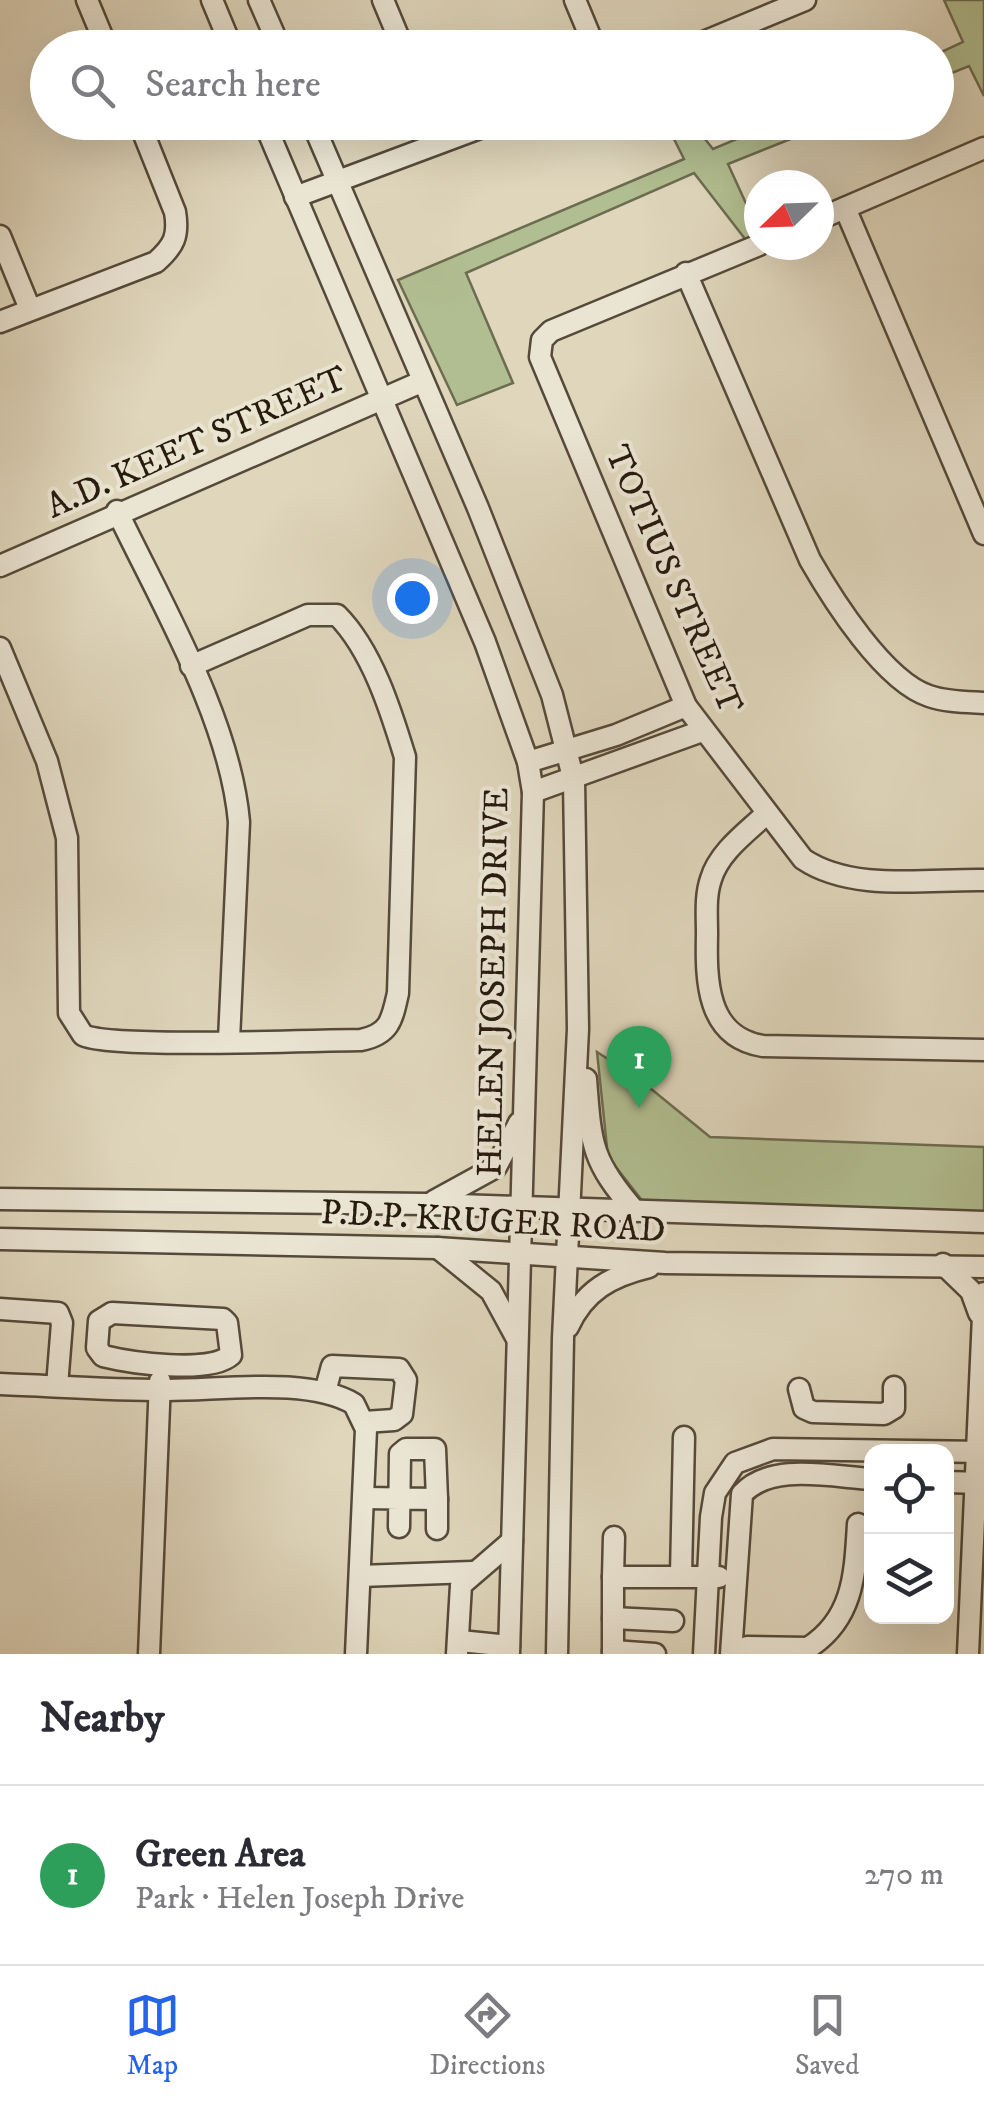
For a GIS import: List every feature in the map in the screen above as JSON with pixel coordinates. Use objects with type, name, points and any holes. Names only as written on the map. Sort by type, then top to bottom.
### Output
[{"type":"street","points":[[87,0],[100,30]]},
{"type":"street","points":[[212,0],[224,30]]},
{"type":"street","points":[[259,0],[272,30]]},
{"type":"street","points":[[384,0],[396,30]]},
{"type":"street","points":[[575,0],[588,30]]},
{"type":"street","points":[[724,30],[768,7],[805,0]]},
{"type":"street","points":[[0,322],[156,262],[176,239],[175,212],[146,140]]},
{"type":"street","name":"HELEN JOSEPH DRIVE","points":[[272,140],[484,642],[528,762],[533,792],[509,1650]]},
{"type":"street","points":[[320,140],[478,508],[552,695],[574,781],[578,1028],[563,1338],[557,1654]]},
{"type":"street","points":[[296,197],[419,140]]},
{"type":"street","points":[[834,212],[984,148]]},
{"type":"street","points":[[844,208],[984,534]]},
{"type":"street","points":[[0,236],[30,309]]},
{"type":"street","points":[[744,251],[686,273],[810,560],[829,594],[908,686],[929,696],[984,703]]},
{"type":"street","name":"TOTIUS STREET","points":[[686,273],[551,331],[542,340],[540,357],[686,706],[803,860],[824,873],[848,879],[984,880]]},
{"type":"street","name":"A.D. KEET STREET","points":[[0,566],[117,511],[421,382]]},
{"type":"street","points":[[117,511],[191,666],[236,788],[239,822],[229,1040]]},
{"type":"street","points":[[0,648],[47,761],[66,838],[69,1012],[75,1026],[88,1038],[361,1040],[381,1035],[390,1027],[398,993],[405,758],[395,724],[352,630],[338,615],[308,615],[191,666]]},
{"type":"street","points":[[528,762],[686,706]]},
{"type":"street","points":[[533,792],[574,781],[702,731]]},
{"type":"street","points":[[766,814],[720,859],[711,878],[706,982],[722,1023],[738,1039],[763,1046],[984,1050]]},
{"type":"street","points":[[578,1028],[594,1152],[607,1180],[635,1212]]},
{"type":"street","points":[[428,1204],[496,1167],[524,1110]]},
{"type":"street","name":"P.D.P. KRUGER ROAD","points":[[0,1199],[428,1204],[984,1222]]},
{"type":"street","name":"P.D.P. KRUGER ROAD","points":[[0,1239],[437,1248],[666,1263],[984,1267]]},
{"type":"street","points":[[437,1248],[491,1291],[518,1344]]},
{"type":"street","points":[[563,1338],[575,1311],[600,1286],[666,1263]]},
{"type":"street","points":[[943,1264],[971,1291],[982,1324]]},
{"type":"street","points":[[968,1654],[976,1631],[984,1293]]},
{"type":"street","points":[[0,1308],[58,1314],[62,1323],[56,1386]]},
{"type":"street","points":[[112,1313],[216,1317],[227,1323],[232,1351],[229,1358],[220,1363],[161,1364],[104,1356],[97,1348],[99,1321],[112,1313]]},
{"type":"street","points":[[149,1654],[161,1364]]},
{"type":"street","points":[[334,1395],[332,1366],[400,1369],[406,1380],[402,1414],[394,1420],[364,1422]]},
{"type":"street","points":[[0,1384],[334,1395],[354,1404],[364,1422],[356,1654]]},
{"type":"street","points":[[799,1389],[804,1408],[843,1414],[889,1414],[894,1408],[894,1386]]},
{"type":"street","points":[[842,1478],[843,1414]]},
{"type":"street","points":[[681,1575],[684,1437]]},
{"type":"street","points":[[399,1527],[400,1454],[411,1448],[437,1452],[437,1528]]},
{"type":"street","points":[[704,1654],[715,1493],[736,1464],[773,1449],[980,1452]]},
{"type":"street","points":[[858,1524],[852,1594],[828,1631],[808,1648],[747,1647],[735,1654],[734,1577],[742,1494],[751,1484],[774,1476],[864,1479]]},
{"type":"street","points":[[364,1498],[437,1499]]},
{"type":"street","points":[[614,1536],[613,1653],[654,1654]]},
{"type":"street","points":[[509,1650],[459,1647],[459,1592],[472,1572],[512,1541]]},
{"type":"street","points":[[360,1576],[472,1572]]},
{"type":"street","points":[[614,1577],[734,1577]]},
{"type":"street","points":[[612,1618],[672,1620]]},
{"type":"green space","points":[[944,0],[984,0],[984,96],[969,66],[954,72],[954,46],[963,42]]},
{"type":"green space","points":[[674,140],[706,140],[713,149],[734,140],[788,140],[728,164],[744,199],[744,238],[694,173],[466,273],[513,383],[457,405],[398,280],[684,159]]},
{"type":"green space","points":[[597,1052],[639,1079],[710,1137],[984,1147],[984,1213],[648,1208],[608,1157]]},
{"type":"place","name":"Green Area","points":[[639,1108]]}]
